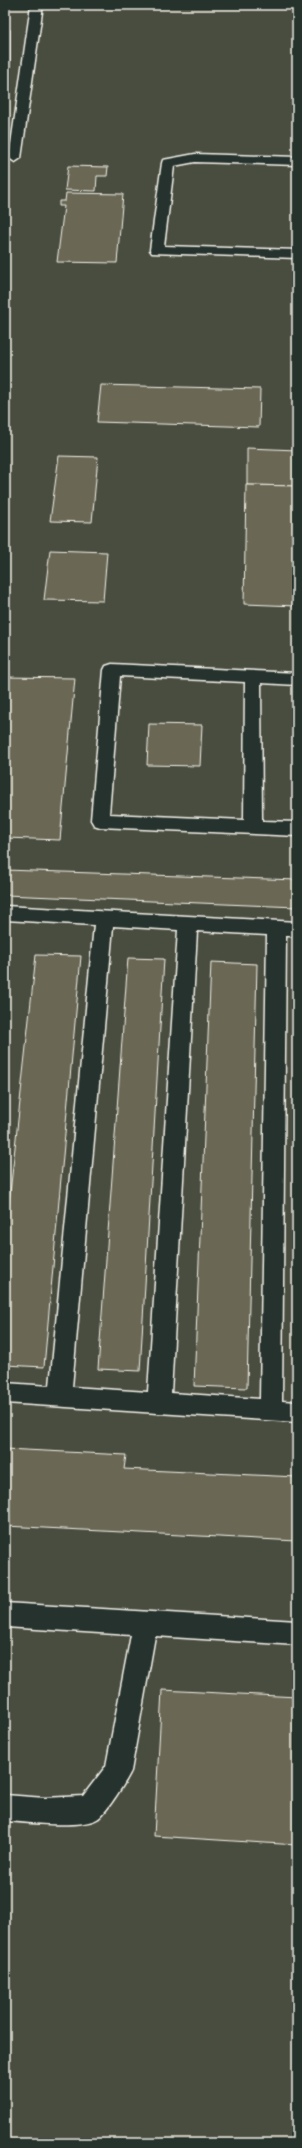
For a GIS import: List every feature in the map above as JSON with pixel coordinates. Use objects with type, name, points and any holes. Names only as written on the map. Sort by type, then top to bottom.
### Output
[{"type":"lane","points":[[15,158],[37,5]]},
{"type":"lane","points":[[297,162],[195,158],[168,163],[157,250],[297,254]]},
{"type":"lane","points":[[297,679],[112,670],[100,820],[297,829]]},
{"type":"lane","points":[[253,677],[253,827]]},
{"type":"lane","points":[[5,914],[287,928],[271,1411]]},
{"type":"lane","points":[[60,1397],[104,918]]},
{"type":"lane","points":[[158,1403],[188,923]]},
{"type":"lane","points":[[5,1393],[297,1412]]},
{"type":"lane","points":[[5,1615],[297,1633]]},
{"type":"lane","points":[[5,1808],[45,1811],[90,1809],[118,1771],[145,1624]]},
{"type":"shaded area","points":[[5,5],[297,5],[297,2143],[5,2143]]},
{"type":"building","points":[[5,30],[10,30],[10,93],[5,93]]},
{"type":"building","points":[[68,166],[108,167],[107,176],[97,176],[96,191],[65,190]]},
{"type":"building","points":[[66,193],[123,194],[117,263],[57,262],[64,206],[59,206],[59,201],[65,201]]},
{"type":"building","points":[[101,385],[260,389],[259,427],[97,422]]},
{"type":"building","points":[[247,448],[297,450],[297,486],[247,485]]},
{"type":"building","points":[[59,456],[98,457],[92,522],[50,521]]},
{"type":"building","points":[[246,485],[297,486],[297,606],[244,604]]},
{"type":"building","points":[[50,550],[107,552],[103,601],[44,600]]},
{"type":"building","points":[[5,677],[75,678],[60,840],[5,838]]},
{"type":"building","points":[[149,724],[202,725],[200,766],[147,765]]},
{"type":"building","points":[[5,870],[297,880],[297,907],[5,895]]},
{"type":"building","points":[[36,955],[81,956],[44,1367],[5,1365],[5,1239]]},
{"type":"building","points":[[128,958],[164,959],[140,1371],[98,1369]]},
{"type":"building","points":[[211,962],[257,964],[247,1388],[194,1386]]},
{"type":"building","points":[[5,1449],[126,1455],[124,1469],[297,1477],[297,1541],[5,1526]]},
{"type":"building","points":[[162,1690],[297,1697],[297,1845],[154,1836]]}]
